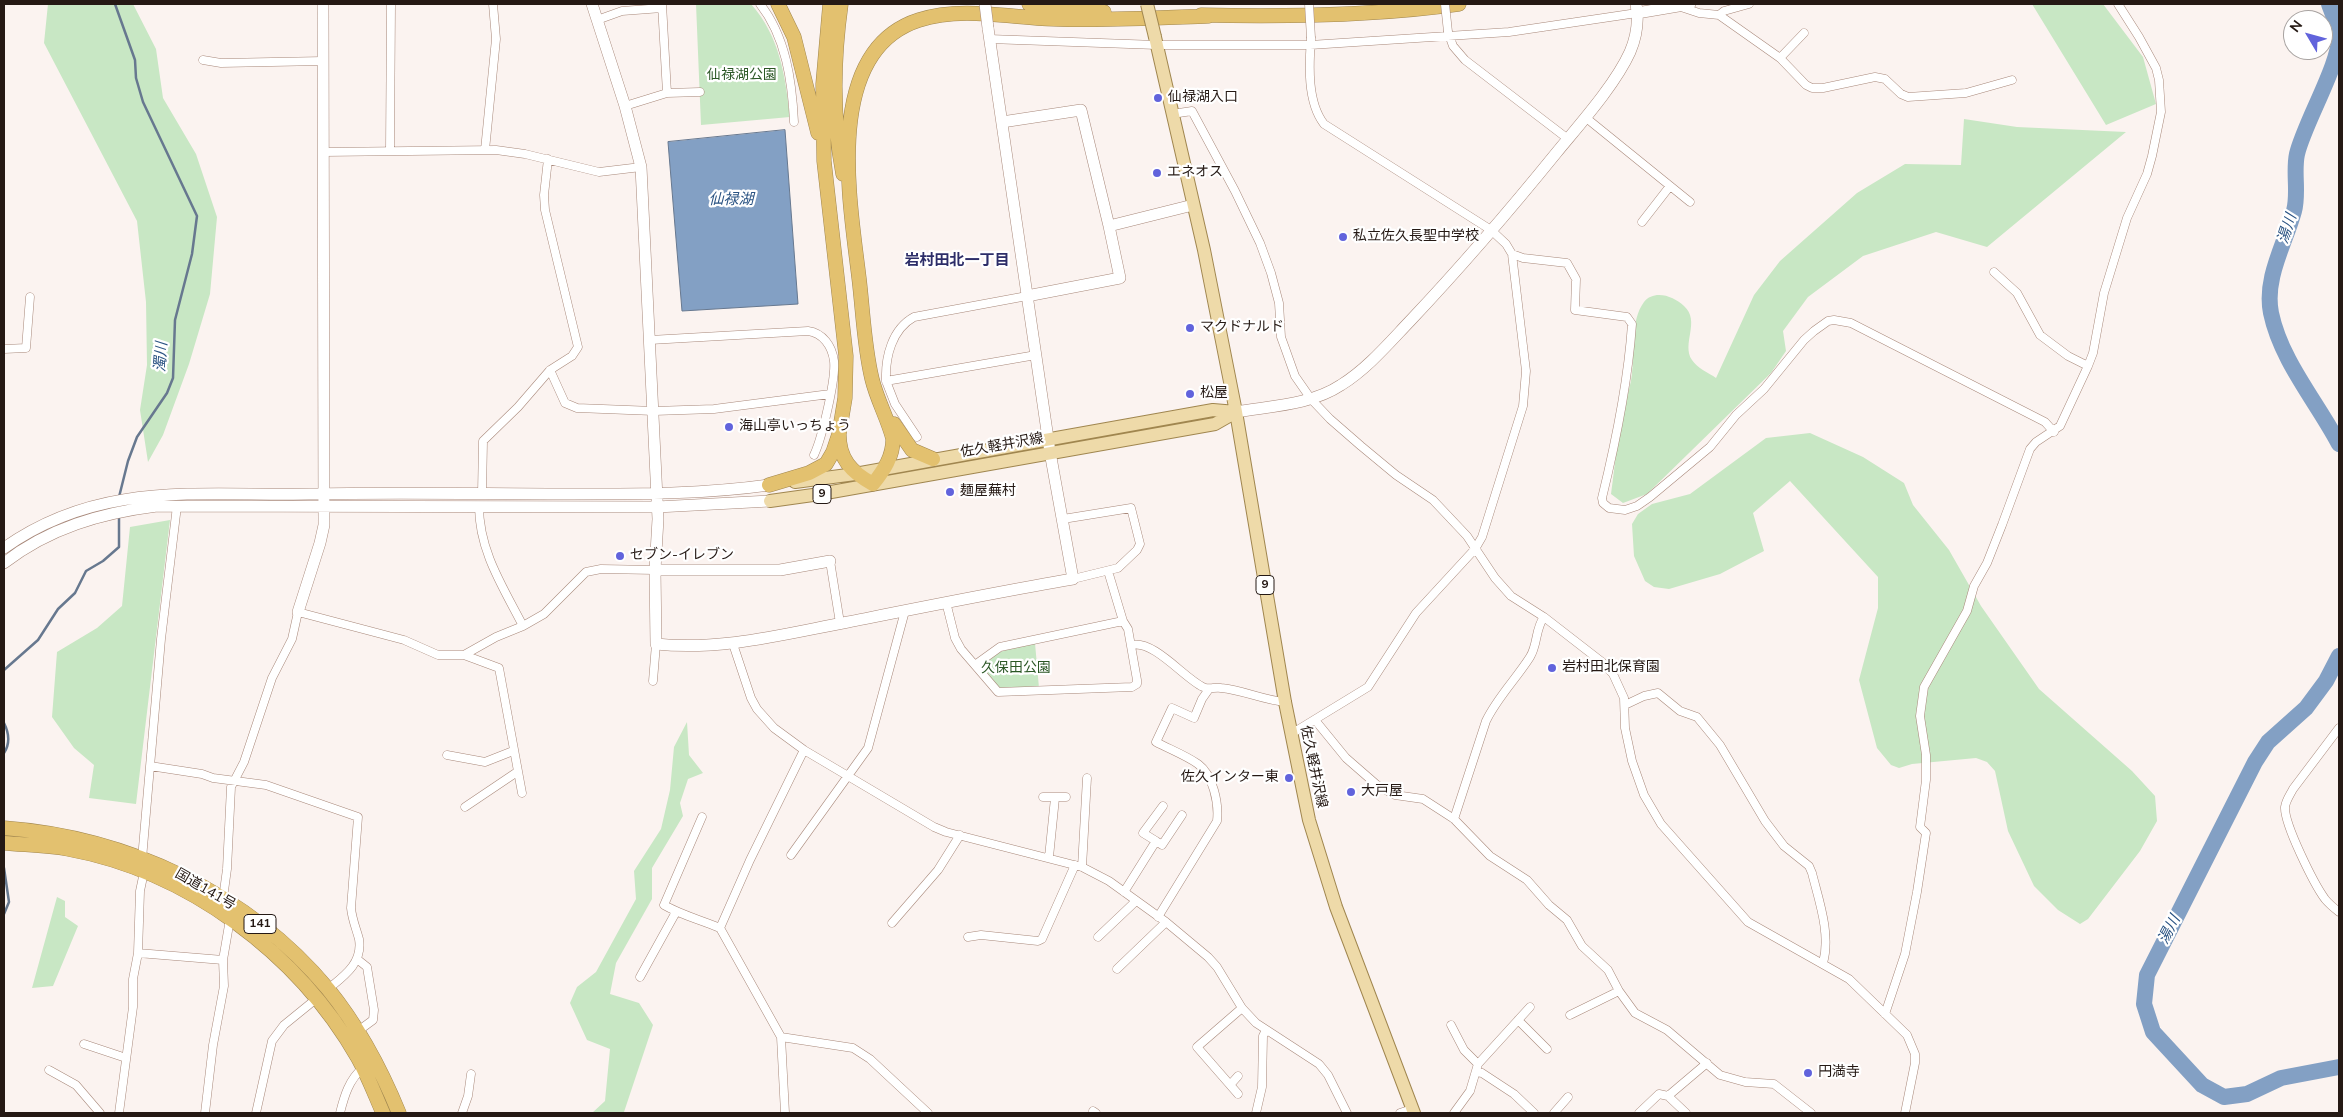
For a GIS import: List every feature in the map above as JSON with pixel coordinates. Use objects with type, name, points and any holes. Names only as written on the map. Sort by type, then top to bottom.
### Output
[{"type":"highway","points":[[778,4],[789,24],[799,54],[824,160]]},
{"type":"highway","points":[[769,485],[822,468],[833,452],[839,434],[845,398],[847,370],[824,160],[823,84],[830,4]]},
{"type":"highway","points":[[842,4],[834,68],[834,114],[839,157],[851,214]]},
{"type":"highway","points":[[1029,4],[1122,14],[1209,16],[1292,16],[1373,12],[1459,4]]},
{"type":"highway","points":[[839,434],[841,453],[855,474],[873,484],[886,466],[892,452],[893,440],[869,367],[851,214],[848,172],[855,94],[865,66],[873,54],[883,43],[905,26],[919,20],[948,14],[1114,20],[1209,16]]},
{"type":"highway","points":[[876,393],[907,445],[917,454],[933,459]]},
{"type":"highway","name":"国道141号","points":[[4,828],[88,854],[170,870],[221,896],[283,943],[328,989],[358,1031],[400,1113]]},
{"type":"highway","name":"国道141号","points":[[4,843],[44,839]]},
{"type":"highway","name":"国道141号","points":[[143,865],[230,919],[265,947],[316,999],[363,1068],[383,1113]]},
{"type":"main road","name":"佐久軽井沢線","points":[[1147,4],[1204,250],[1236,412],[1284,702],[1307,810],[1324,870],[1413,1111]]},
{"type":"main road","name":"佐久軽井沢線","points":[[769,485],[855,474],[886,466],[1214,410],[1236,412]]},
{"type":"main road","name":"佐久軽井沢線","points":[[770,501],[820,494],[1215,424],[1236,412]]},
{"type":"street","points":[[221,896],[224,891],[227,869],[230,794],[234,780],[244,762],[272,678],[292,638],[324,525],[323,4]]},
{"type":"street","points":[[390,151],[391,4]]},
{"type":"street","points":[[485,150],[496,39],[493,4]]},
{"type":"street","points":[[592,4],[625,106],[641,167],[654,412],[657,508],[654,682]]},
{"type":"street","points":[[760,4],[778,34],[786,60],[794,122]]},
{"type":"street","points":[[984,4],[1050,452],[1072,579]]},
{"type":"street","points":[[1291,734],[1368,687],[1416,613],[1475,549],[1482,537],[1496,495],[1522,406],[1526,371],[1512,254],[1506,244],[1491,230],[1324,124],[1314,107],[1312,95],[1309,4]]},
{"type":"street","points":[[1445,4],[1449,34],[1458,53],[1568,138]]},
{"type":"street","points":[[1719,15],[1724,10],[1749,4]]},
{"type":"street","points":[[1885,1014],[1905,954],[1926,833],[1920,827],[1926,780],[1926,754],[1920,716],[1924,687],[1967,611],[1974,586],[1987,563],[2030,449],[2036,442],[2054,432],[2060,426],[2088,366],[2093,353],[2104,293],[2127,218],[2147,174],[2152,156],[2162,102],[2156,68],[2140,37],[2118,4]]},
{"type":"street","points":[[989,34],[1156,41],[1310,41],[1509,32],[1636,8],[1685,5],[1699,13],[1719,15],[1780,58],[1806,85],[1812,88],[1823,88],[1875,77],[1885,79],[1901,94],[1908,97],[1966,93],[2012,80]]},
{"type":"street","points":[[597,20],[622,11],[662,6],[667,93]]},
{"type":"street","points":[[1236,412],[1311,399],[1339,387],[1359,372],[1437,292],[1585,117],[1616,75],[1630,52],[1637,30],[1636,8]]},
{"type":"street","points":[[1780,58],[1804,33]]},
{"type":"street","points":[[203,60],[221,63],[323,61]]},
{"type":"street","points":[[625,106],[667,93],[700,92]]},
{"type":"street","points":[[917,437],[895,404],[886,381],[888,360],[894,338],[908,320],[914,317],[1120,278],[1081,110],[1002,122]]},
{"type":"street","points":[[1172,114],[1192,111],[1235,191],[1260,243],[1271,272],[1279,303],[1282,337],[1290,363],[1311,399],[1330,419],[1396,475],[1433,500],[1467,536],[1511,596],[1544,617],[1608,667],[1618,681],[1625,705],[1625,728],[1632,761],[1644,795],[1661,824],[1748,922],[1849,979],[1907,1035],[1915,1054],[1905,1113]]},
{"type":"street","points":[[1585,117],[1690,202]]},
{"type":"street","points":[[323,152],[485,150],[525,154],[599,172],[641,167]]},
{"type":"street","points":[[482,494],[483,441],[518,408],[550,370],[572,356],[578,347],[544,210],[548,160]]},
{"type":"street","points":[[1642,222],[1670,186]]},
{"type":"street","points":[[1109,226],[1193,205]]},
{"type":"street","points":[[1512,254],[1523,258],[1567,263],[1576,279],[1575,310],[1627,317],[1632,324],[1627,376],[1602,498],[1603,503],[1609,508],[1625,510],[1636,506],[1710,447],[1736,415],[1764,389],[1804,340],[1828,321],[1834,320],[1851,323],[1954,374],[2044,422],[2054,432]]},
{"type":"street","points":[[1994,272],[2017,293],[2040,335],[2068,356],[2088,366]]},
{"type":"street","points":[[4,349],[26,348],[30,297]]},
{"type":"street","points":[[650,340],[814,332],[827,342],[834,360],[830,394],[820,444],[814,455]]},
{"type":"street","points":[[886,381],[1036,355]]},
{"type":"street","points":[[550,370],[562,400],[572,407],[654,412],[733,408],[830,394]]},
{"type":"street","points":[[4,563],[17,553],[47,536],[105,508],[139,496],[323,493],[656,493],[733,490],[769,485]]},
{"type":"street","points":[[4,548],[64,515],[105,508],[177,506],[323,508],[479,506],[657,508],[770,501]]},
{"type":"street","points":[[119,1113],[132,1007],[133,979],[138,953],[140,891],[161,639],[177,506]]},
{"type":"street","points":[[479,506],[480,533],[486,554],[523,626]]},
{"type":"street","points":[[656,644],[673,646],[733,644],[1072,579],[1118,568],[1137,550],[1140,544],[1131,508],[1063,519]]},
{"type":"street","points":[[464,656],[496,637],[523,626],[544,614],[586,572],[602,569],[780,570],[830,561],[840,623]]},
{"type":"street","points":[[946,602],[955,638],[992,688],[1004,694],[1132,687],[1137,684],[1137,680],[1132,645],[1108,571]]},
{"type":"street","points":[[791,855],[868,748],[905,610]]},
{"type":"street","points":[[298,612],[404,640],[438,655],[464,656],[499,668],[522,793]]},
{"type":"street","points":[[1454,819],[1486,721],[1492,709],[1531,656],[1539,624],[1544,617]]},
{"type":"street","points":[[975,665],[1000,647],[1123,621]]},
{"type":"street","points":[[733,644],[743,680],[757,709],[774,728],[804,750],[920,820],[946,832],[1049,857],[1099,874],[1166,922],[1217,967],[1242,1008],[1256,1023],[1319,1064],[1328,1075],[1347,1113]]},
{"type":"street","points":[[1132,645],[1141,644],[1168,660],[1195,682],[1209,689]]},
{"type":"street","points":[[1158,917],[1217,821],[1218,812],[1217,799],[1203,770],[1198,764],[1156,742],[1172,708],[1194,718],[1202,699],[1209,689],[1214,687],[1284,702]]},
{"type":"street","points":[[1625,705],[1644,696],[1658,693],[1680,711],[1697,717],[1720,745],[1766,821],[1784,846],[1808,866],[1812,873],[1823,920],[1826,948],[1823,963]]},
{"type":"street","points":[[1315,720],[1346,758],[1377,785],[1395,795],[1423,799],[1454,819],[1490,856],[1527,880],[1549,906],[1567,920],[1582,946],[1608,970],[1618,991],[1635,1012],[1667,1030],[1720,1075],[1728,1078],[1774,1084],[1811,1113]]},
{"type":"street","points":[[2338,731],[2290,794],[2285,807],[2295,840],[2320,891],[2326,900],[2339,912]]},
{"type":"street","points":[[720,928],[750,860],[804,750]]},
{"type":"street","points":[[447,755],[485,762],[513,751]]},
{"type":"street","points":[[150,766],[266,785],[358,817],[351,908],[352,919],[358,938],[356,959],[350,970],[328,989]]},
{"type":"street","points":[[466,807],[517,772]]},
{"type":"street","points":[[968,937],[981,935],[1038,941],[1042,939],[1078,866],[1087,778]]},
{"type":"street","points":[[468,794],[473,802]]},
{"type":"street","points":[[1043,796],[1066,797]]},
{"type":"street","points":[[1049,857],[1055,798]]},
{"type":"street","points":[[1163,806],[1143,833],[1162,845],[1182,816]]},
{"type":"street","points":[[702,817],[664,906],[720,928],[781,1037],[785,1113]]},
{"type":"street","points":[[892,923],[938,870],[960,835]]},
{"type":"street","points":[[1124,892],[1156,841]]},
{"type":"street","points":[[1098,937],[1136,901]]},
{"type":"street","points":[[640,977],[676,912]]},
{"type":"street","points":[[205,1113],[213,1045],[224,986],[223,960],[230,919]]},
{"type":"street","points":[[1117,969],[1166,922]]},
{"type":"street","points":[[138,953],[223,960]]},
{"type":"street","points":[[356,959],[367,967],[374,1010],[373,1020],[358,1031]]},
{"type":"street","points":[[1570,1015],[1618,991]]},
{"type":"street","points":[[256,1113],[272,1041],[284,1025],[316,999]]},
{"type":"street","points":[[1576,1000],[1580,1009]]},
{"type":"street","points":[[1454,1113],[1470,1091],[1478,1068],[1530,1007]]},
{"type":"street","points":[[1238,1094],[1197,1047],[1242,1008]]},
{"type":"street","points":[[1518,1020],[1547,1049]]},
{"type":"street","points":[[1451,1025],[1464,1050],[1482,1073],[1514,1094],[1534,1113]]},
{"type":"street","points":[[1256,1113],[1262,1087],[1263,1036],[1266,1030]]},
{"type":"street","points":[[781,1037],[853,1048],[870,1059],[928,1113]]},
{"type":"street","points":[[84,1044],[126,1058]]},
{"type":"street","points":[[1668,1096],[1707,1064]]},
{"type":"street","points":[[340,1113],[350,1082],[354,1075],[363,1068]]},
{"type":"street","points":[[49,1070],[76,1085],[100,1113]]},
{"type":"street","points":[[462,1113],[468,1096],[471,1074]]},
{"type":"street","points":[[1230,1085],[1238,1076]]},
{"type":"street","points":[[1639,1113],[1658,1094],[1668,1096],[1686,1113]]},
{"type":"street","points":[[1554,1113],[1568,1096]]},
{"type":"street","points":[[1400,1113],[1413,1111]]},
{"type":"green space","points":[[48,4],[133,4],[156,49],[163,98],[196,154],[217,217],[210,294],[189,364],[163,435],[148,462],[140,410],[147,365],[146,302],[137,221],[44,43]]},
{"type":"green space","name":"仙禄湖公園","points":[[696,4],[751,4],[769,30],[780,57],[790,117],[701,125]]},
{"type":"green space","points":[[2032,4],[2103,4],[2143,57],[2156,104],[2106,125]]},
{"type":"green space","points":[[1964,119],[2017,127],[2126,132],[1987,247],[1936,232],[1863,256],[1808,297],[1783,331],[1786,351],[1771,373],[1647,494],[1623,503],[1611,494],[1621,421],[1630,387],[1635,327],[1644,302],[1653,296],[1664,295],[1675,299],[1684,306],[1689,312],[1691,319],[1689,354],[1697,365],[1716,378],[1754,295],[1780,261],[1857,193],[1905,164],[1961,165]]},
{"type":"green space","points":[[1810,433],[1863,457],[1904,483],[1913,505],[1949,550],[1981,606],[2039,689],[2132,771],[2155,796],[2157,821],[2140,851],[2088,919],[2080,924],[2058,910],[2034,886],[2008,831],[1995,771],[1987,762],[1976,758],[1912,764],[1899,768],[1891,765],[1877,748],[1859,680],[1878,608],[1878,577],[1790,481],[1753,513],[1764,551],[1720,574],[1669,589],[1654,587],[1645,581],[1634,556],[1632,524],[1638,514],[1652,504],[1690,494],[1766,438]]},
{"type":"green space","points":[[170,520],[136,804],[89,798],[94,765],[74,748],[52,717],[57,652],[97,628],[122,606],[130,527]]},
{"type":"green space","name":"久保田公園","points":[[1035,643],[1039,688],[1000,690],[983,670],[987,663],[992,657],[1005,650]]},
{"type":"green space","points":[[687,722],[689,755],[703,773],[688,779],[680,803],[683,816],[652,868],[652,899],[616,963],[610,994],[639,1003],[653,1025],[624,1112],[592,1113],[605,1101],[610,1049],[587,1040],[570,1003],[577,987],[596,972],[636,899],[634,871],[661,829],[670,790],[674,747]]},
{"type":"green space","points":[[57,897],[65,901],[65,917],[78,926],[53,986],[32,988]]},
{"type":"water","name":"仙禄湖","points":[[785,130],[798,304],[682,311],[668,142]]},
{"type":"waterway","name":"濁川","points":[[115,4],[135,60],[136,78],[143,102],[197,216],[192,254],[175,320],[173,378],[167,393],[137,437],[128,461],[119,497]]},
{"type":"waterway","name":"湯川","points":[[2329,4],[2339,33],[2338,45],[2329,75],[2307,125],[2297,154],[2294,211],[2276,261],[2270,287],[2270,300],[2271,313],[2283,348],[2300,381],[2339,444]]},
{"type":"waterway","name":"濁川","points":[[4,670],[38,640],[58,609],[75,593],[86,571],[103,561],[119,547],[119,515]]},
{"type":"waterway","name":"湯川","points":[[2339,656],[2326,681],[2306,708],[2268,742],[2255,762],[2147,975],[2144,1004],[2153,1032],[2202,1085],[2224,1097],[2247,1094],[2281,1078],[2339,1067]]},
{"type":"waterway","name":"濁川","points":[[4,723],[8,738],[4,753]]},
{"type":"waterway","name":"濁川","points":[[4,868],[9,902],[4,914]]},
{"type":"place","name":"仙禄湖入口","points":[[1158,98]]},
{"type":"place","name":"エネオス","points":[[1157,173]]},
{"type":"place","name":"私立佐久長聖中学校","points":[[1343,237]]},
{"type":"place","name":"マクドナルド","points":[[1190,328]]},
{"type":"place","name":"松屋","points":[[1190,394]]},
{"type":"place","name":"海山亭いっちょう","points":[[729,427]]},
{"type":"place","name":"麺屋蕪村","points":[[950,492]]},
{"type":"place","name":"セブン-イレブン","points":[[620,556]]},
{"type":"place","name":"岩村田北保育園","points":[[1552,668]]},
{"type":"place","name":"佐久インター東","points":[[1289,778]]},
{"type":"place","name":"大戸屋","points":[[1351,792]]},
{"type":"place","name":"円満寺","points":[[1808,1073]]},
{"type":"district","name":"岩村田北一丁目","points":[[957,261]]}]
